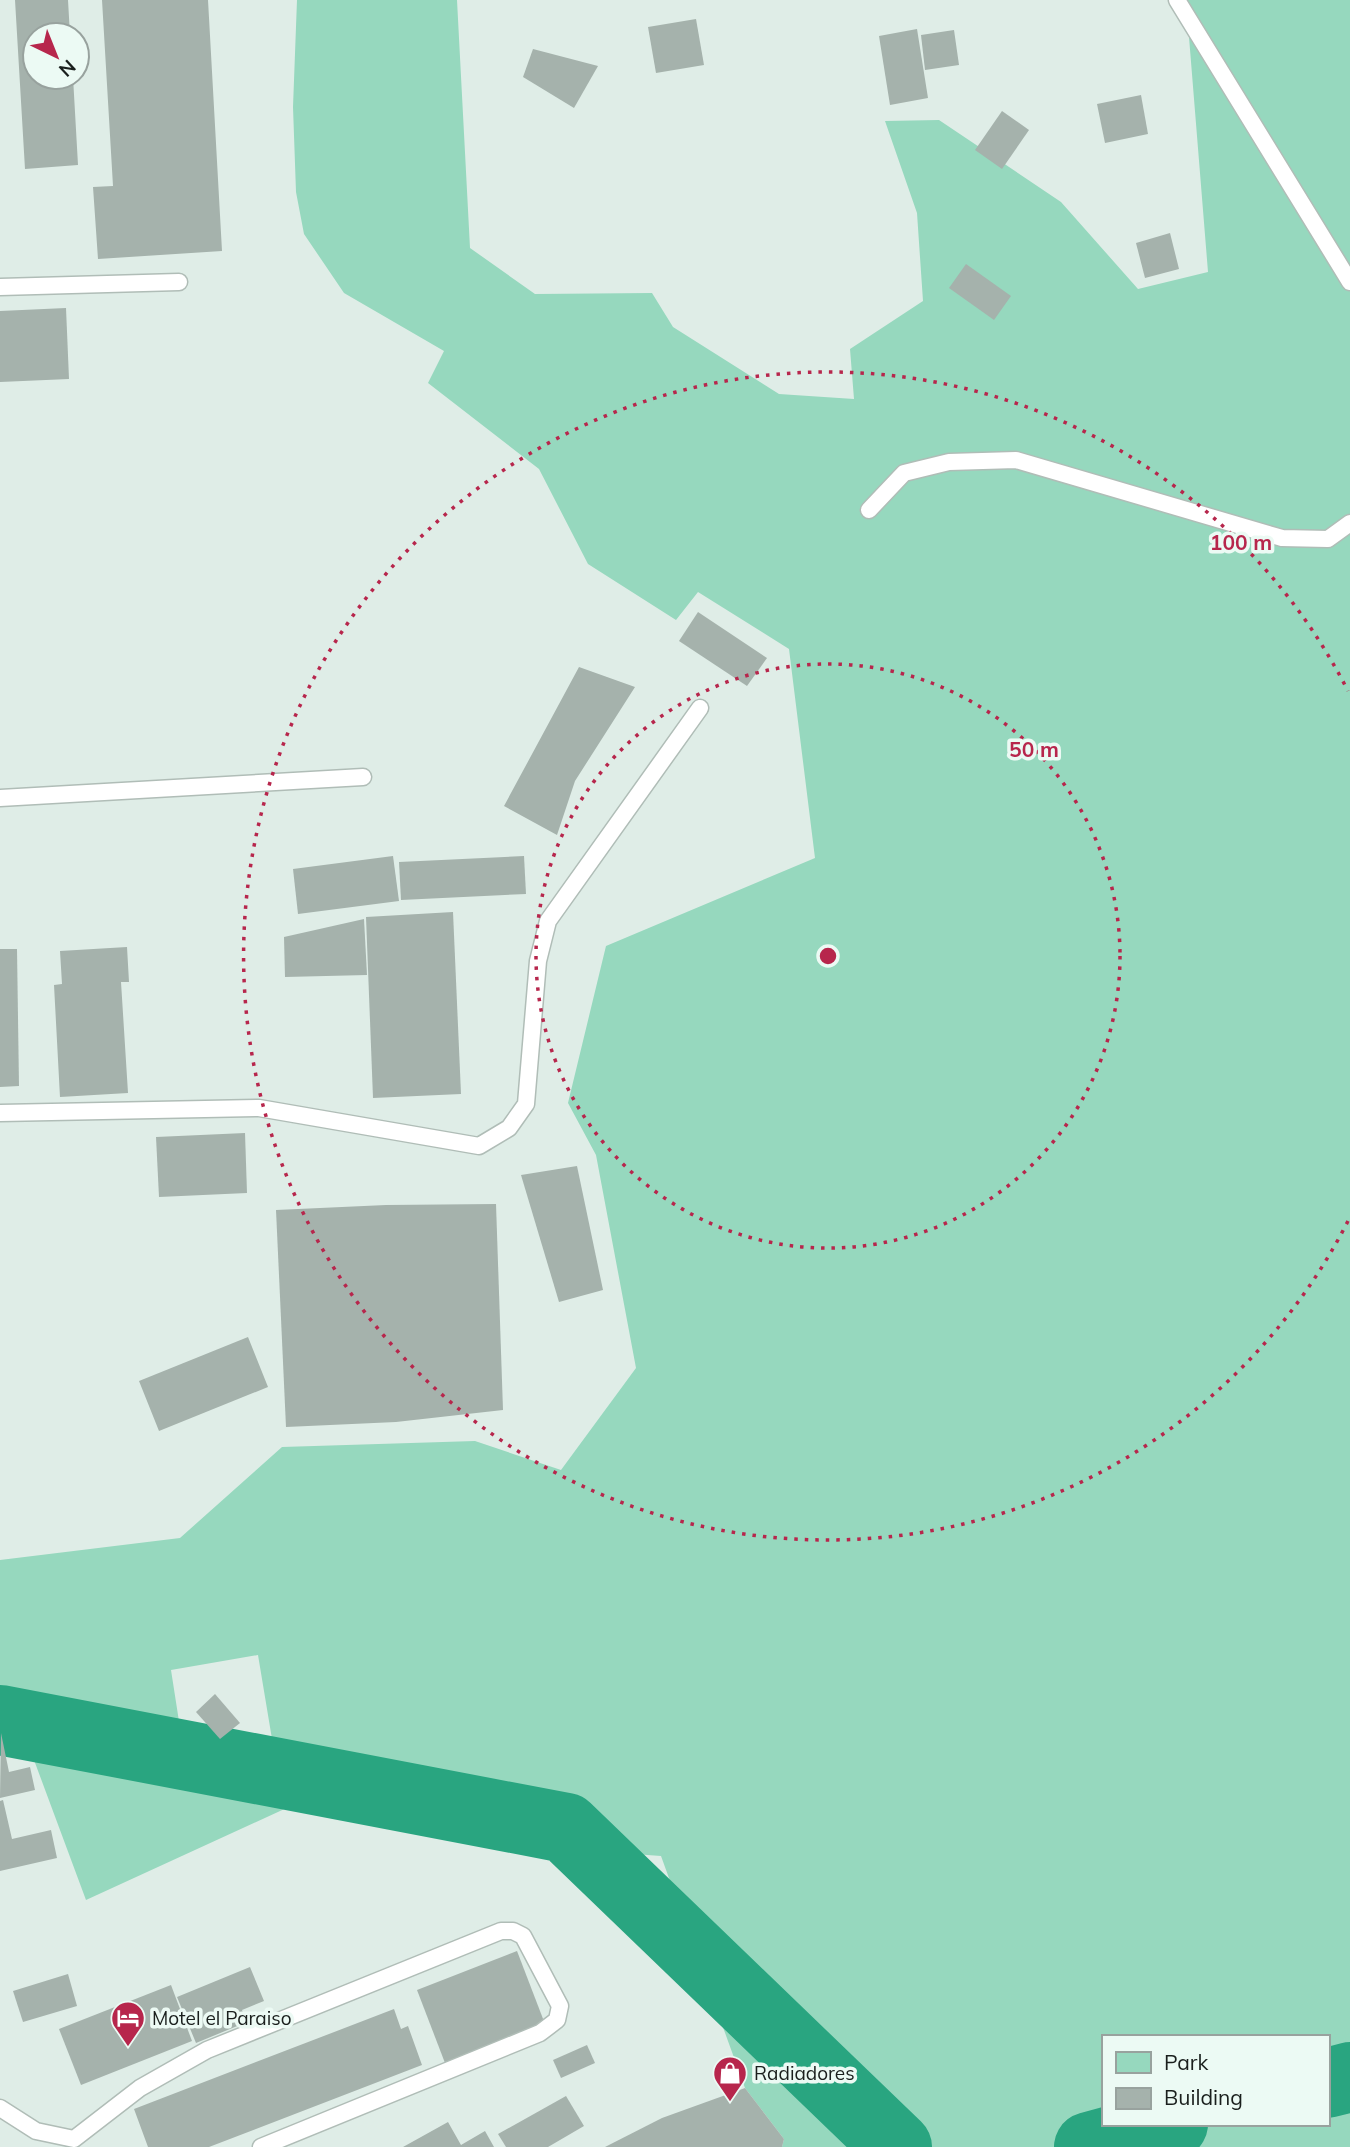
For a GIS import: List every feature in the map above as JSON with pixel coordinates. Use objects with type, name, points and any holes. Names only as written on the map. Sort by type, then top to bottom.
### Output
[{"type":"lane","points":[[1177,0],[1350,282]]},
{"type":"lane","points":[[0,287],[178,282]]},
{"type":"lane","points":[[869,510],[904,473],[949,462],[1016,460],[1282,538],[1328,539],[1350,523]]},
{"type":"lane","points":[[0,1113],[260,1108],[479,1146],[509,1128],[526,1104],[538,961],[548,921],[700,708]]},
{"type":"lane","points":[[0,797],[363,777]]},
{"type":"lane","points":[[0,2108],[36,2131],[77,2143],[140,2088],[207,2050],[501,1931],[523,1936],[560,2006],[557,2020],[540,2033],[261,2147]]},
{"type":"green space","points":[[297,0],[457,0],[470,248],[535,294],[652,293],[673,327],[779,394],[854,399],[850,349],[923,301],[917,213],[885,121],[939,120],[1061,202],[1138,289],[1208,272],[1186,0],[1350,0],[1350,2147],[782,2147],[784,2139],[745,2088],[661,1856],[470,1842],[384,1792],[304,1800],[86,1900],[34,1760],[0,1715],[0,1560],[180,1538],[282,1447],[475,1441],[561,1470],[636,1368],[596,1155],[568,1103],[606,946],[815,858],[789,649],[698,592],[676,620],[588,564],[539,469],[428,383],[444,351],[344,293],[304,234],[296,192],[293,107]],"holes":[[[258,1655],[273,1745],[185,1760],[171,1670]]]},
{"type":"building","points":[[15,0],[68,0],[69,21],[21,21],[21,91],[74,91],[78,165],[25,169]]},
{"type":"building","points":[[102,0],[208,0],[222,251],[98,259],[93,187],[113,186]]},
{"type":"building","points":[[696,19],[704,65],[656,73],[648,27]]},
{"type":"building","points":[[917,29],[928,98],[890,105],[879,36]]},
{"type":"building","points":[[954,30],[959,65],[925,70],[921,35]]},
{"type":"building","points":[[533,49],[598,66],[574,108],[523,77]]},
{"type":"building","points":[[1141,95],[1148,134],[1105,143],[1097,104]]},
{"type":"building","points":[[1002,111],[1029,130],[1002,169],[975,150]]},
{"type":"building","points":[[1170,233],[1179,269],[1145,278],[1136,243]]},
{"type":"building","points":[[966,264],[1011,296],[994,320],[949,288]]},
{"type":"building","points":[[66,308],[69,379],[0,382],[0,311]]},
{"type":"building","points":[[698,612],[767,658],[747,686],[679,641]]},
{"type":"building","points":[[579,667],[635,687],[575,781],[557,835],[504,806]]},
{"type":"building","points":[[393,856],[399,901],[298,914],[293,869]]},
{"type":"building","points":[[524,856],[526,894],[401,900],[399,862]]},
{"type":"building","points":[[453,912],[461,1094],[373,1098],[366,917]]},
{"type":"building","points":[[364,919],[367,975],[285,977],[284,937]]},
{"type":"building","points":[[127,947],[129,982],[121,982],[128,1093],[60,1097],[54,985],[62,984],[60,951]]},
{"type":"building","points":[[0,949],[17,949],[19,1086],[0,1087]]},
{"type":"building","points":[[245,1133],[247,1193],[159,1197],[156,1137]]},
{"type":"building","points":[[577,1166],[603,1290],[559,1302],[521,1175]]},
{"type":"building","points":[[496,1204],[503,1410],[396,1422],[286,1427],[276,1210]]},
{"type":"building","points":[[248,1337],[268,1387],[159,1431],[139,1381]]},
{"type":"building","points":[[215,1694],[240,1723],[220,1739],[196,1712]]},
{"type":"building","points":[[1,1733],[9,1772],[30,1767],[35,1790],[0,1798]]},
{"type":"building","points":[[3,1800],[12,1839],[51,1830],[57,1858],[0,1871],[0,1801]]},
{"type":"building","points":[[517,1951],[545,2024],[445,2063],[417,1990]]},
{"type":"building","points":[[250,1967],[264,2001],[242,2010],[247,2022],[196,2043],[177,1997]]},
{"type":"building","points":[[68,1974],[77,2006],[23,2022],[13,1991]]},
{"type":"building","points":[[171,1985],[192,2041],[81,2085],[59,2029]]},
{"type":"building","points":[[394,2009],[401,2029],[408,2026],[422,2065],[209,2147],[148,2147],[134,2109]]},
{"type":"building","points":[[587,2045],[595,2063],[561,2078],[553,2060]]},
{"type":"building","name":"Radiadores","points":[[745,2088],[784,2139],[782,2147],[605,2147],[662,2118]]},
{"type":"building","points":[[566,2096],[584,2126],[548,2147],[506,2147],[498,2134]]},
{"type":"building","points":[[448,2122],[461,2145],[485,2131],[494,2147],[403,2147]]},
{"type":"waterway","points":[[0,1720],[566,1828],[897,2147]]},
{"type":"waterway","points":[[1329,2082],[1350,2077]]},
{"type":"waterway","points":[[1089,2147],[1166,2126]]},
{"type":"place","name":"Motel el Paraiso","points":[[128,2048]]},
{"type":"place","name":"Radiadores","points":[[730,2103]]}]
